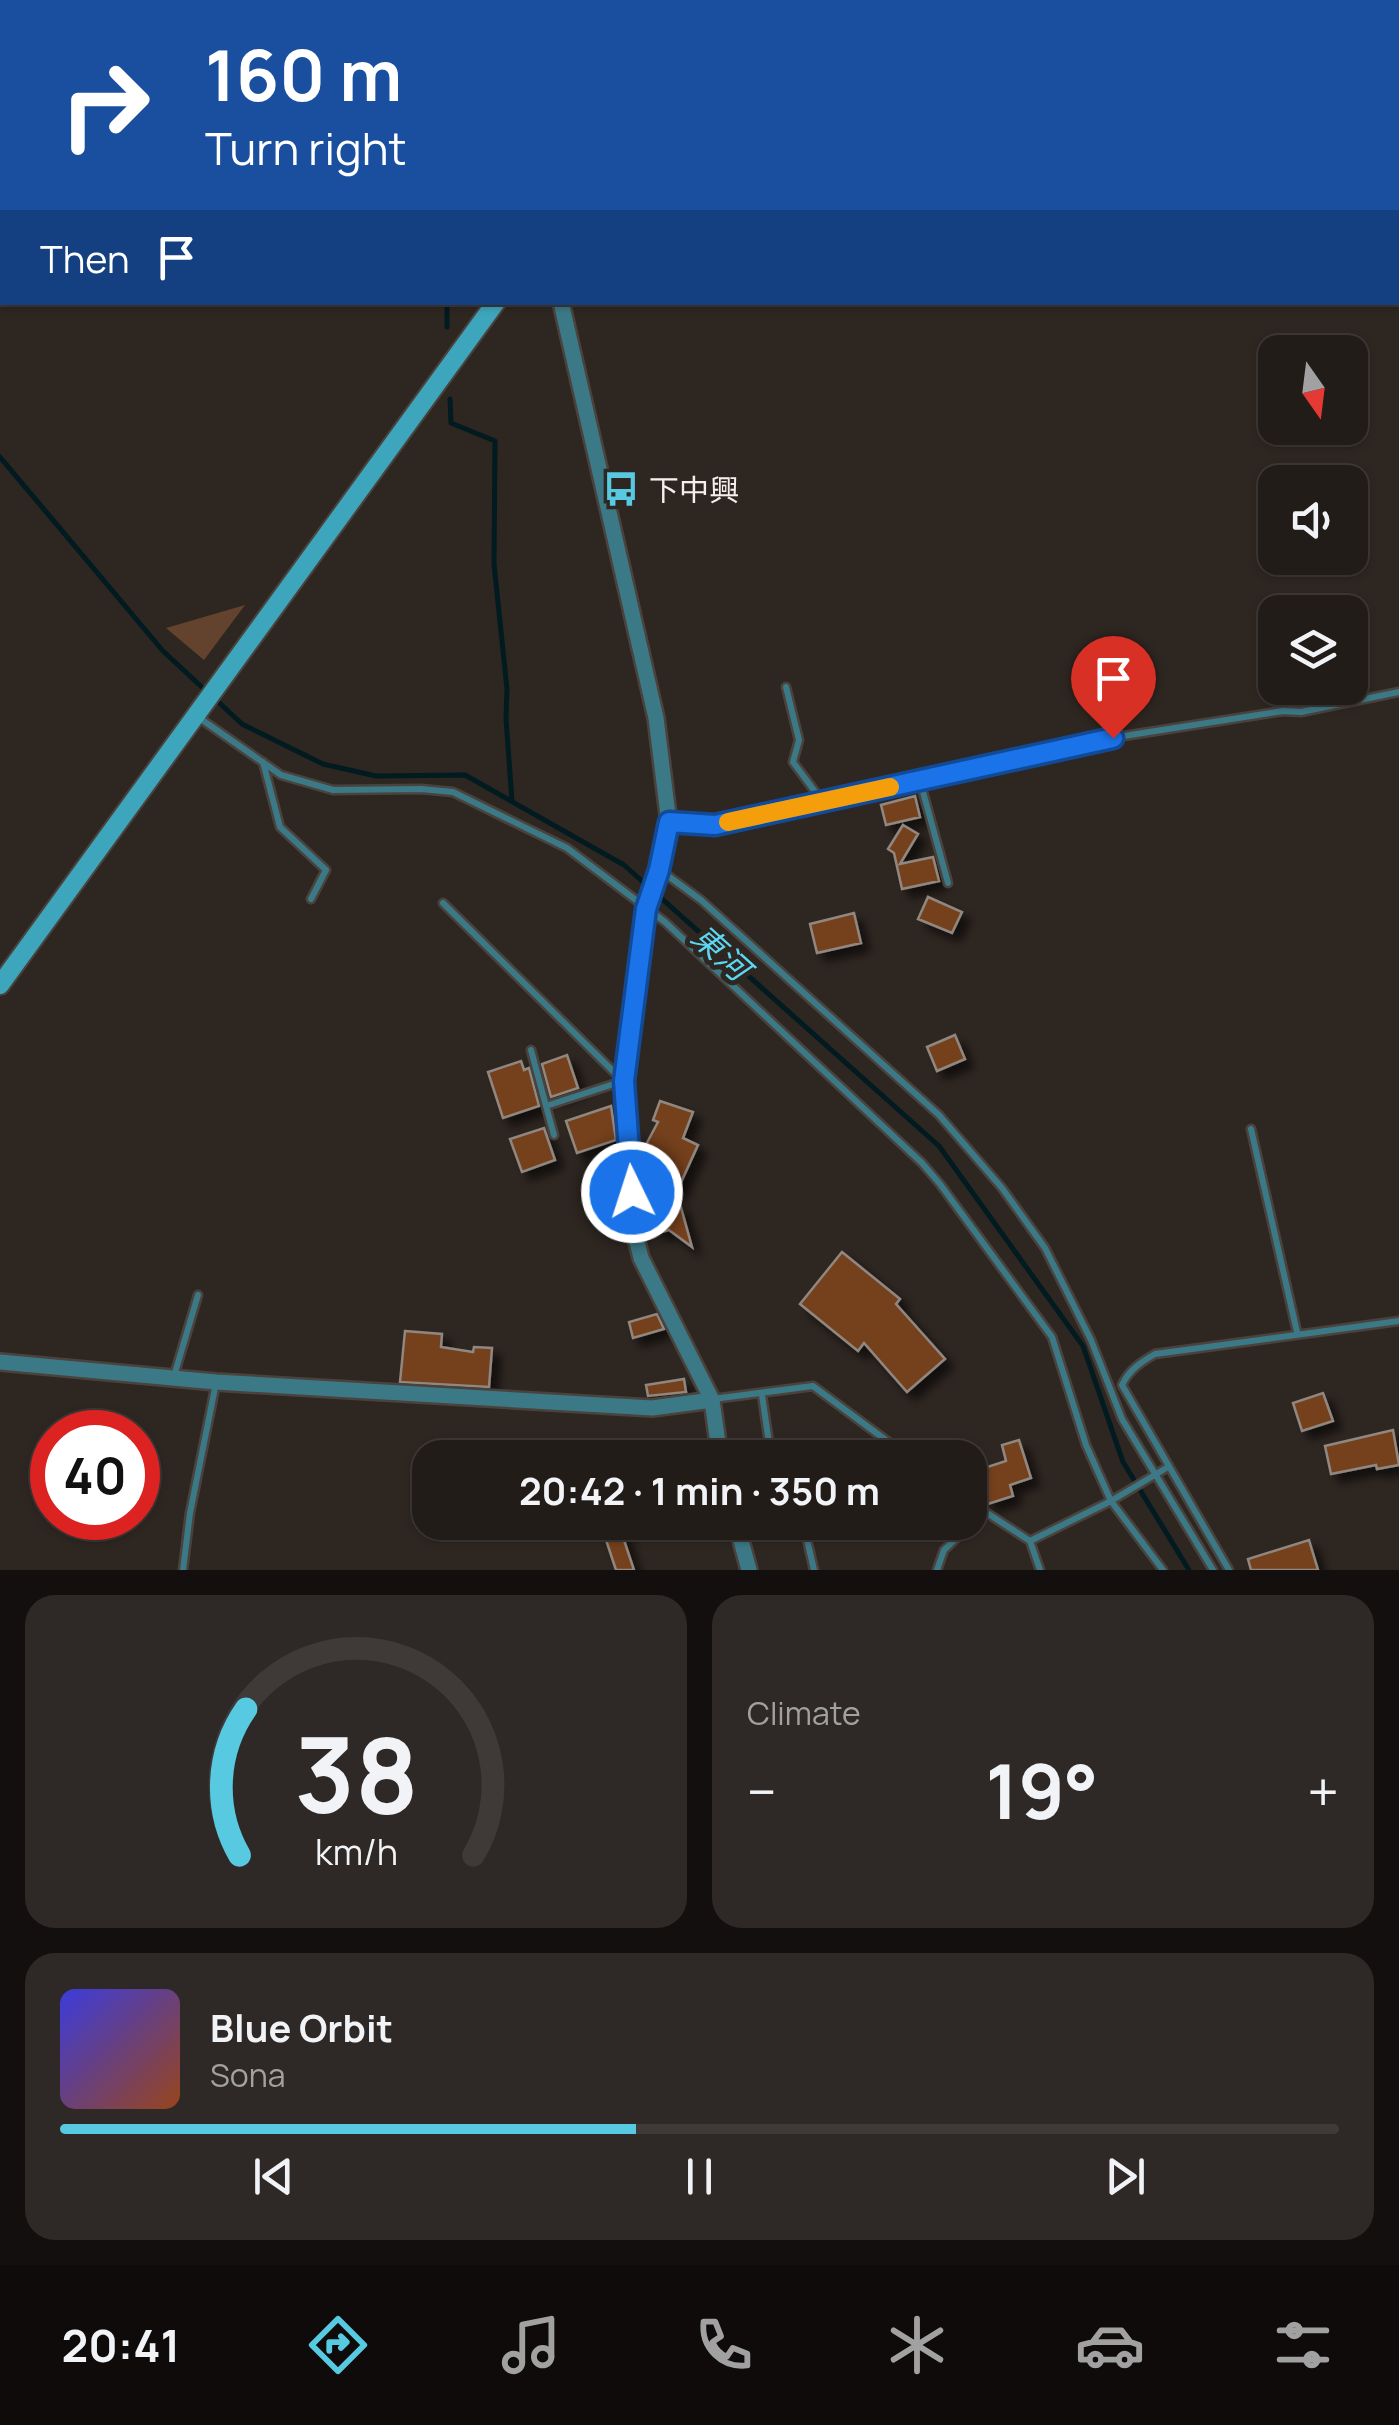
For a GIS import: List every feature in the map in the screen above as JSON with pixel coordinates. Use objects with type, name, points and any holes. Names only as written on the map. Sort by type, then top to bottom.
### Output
[{"type":"main road","points":[[0,985],[494,305]]},
{"type":"street","points":[[563,305],[656,718],[669,822],[646,909],[624,1081],[634,1230],[641,1258],[712,1400],[718,1440]]},
{"type":"street","points":[[0,1362],[216,1382],[652,1408],[712,1400]]},
{"type":"street","points":[[741,1540],[749,1570]]},
{"type":"lane","points":[[786,687],[799,740],[793,762],[822,801]]},
{"type":"lane","points":[[669,822],[715,825],[1079,743],[1283,711],[1301,712],[1399,692]]},
{"type":"lane","points":[[197,716],[281,775],[333,790],[421,788],[452,792],[567,848],[694,948],[922,1162],[940,1184],[1052,1337],[1086,1445],[1115,1499],[1163,1570]]},
{"type":"lane","points":[[263,761],[280,827],[326,870],[312,899]]},
{"type":"lane","points":[[920,781],[948,883]]},
{"type":"lane","points":[[659,870],[701,900],[940,1115],[1002,1188],[1045,1248],[1091,1340],[1122,1418],[1213,1570]]},
{"type":"lane","points":[[442,903],[624,1081],[546,1106]]},
{"type":"lane","points":[[531,1050],[554,1136]]},
{"type":"lane","points":[[1251,1129],[1297,1332]]},
{"type":"lane","points":[[174,1378],[198,1295]]},
{"type":"lane","points":[[1229,1570],[1122,1385],[1135,1366],[1155,1354],[1399,1321]]},
{"type":"lane","points":[[183,1570],[216,1382]]},
{"type":"lane","points":[[712,1400],[813,1386],[886,1440]]},
{"type":"lane","points":[[762,1394],[769,1440]]},
{"type":"lane","points":[[1030,1542],[1168,1468]]},
{"type":"lane","points":[[987,1514],[1030,1542],[1040,1570]]},
{"type":"lane","points":[[807,1540],[814,1570]]},
{"type":"lane","points":[[937,1570],[944,1550],[955,1540]]},
{"type":"shaded area","points":[[245,605],[204,660],[166,628]]},
{"type":"building","points":[[915,796],[920,817],[886,825],[881,805]]},
{"type":"building","points":[[903,825],[918,834],[900,864],[933,857],[939,881],[902,889],[894,853],[888,849]]},
{"type":"building","points":[[928,897],[962,912],[952,933],[918,919]]},
{"type":"building","points":[[854,913],[861,943],[817,953],[810,924]]},
{"type":"building","points":[[955,1035],[965,1059],[937,1071],[927,1047]]},
{"type":"building","points":[[567,1055],[578,1088],[551,1097],[542,1064]]},
{"type":"building","points":[[521,1061],[524,1070],[529,1068],[539,1106],[503,1118],[488,1072]]},
{"type":"building","points":[[660,1101],[693,1112],[683,1138],[698,1145],[677,1191],[642,1175],[648,1162],[640,1156],[658,1122],[653,1120]]},
{"type":"building","points":[[611,1106],[616,1140],[577,1153],[566,1121]]},
{"type":"building","points":[[544,1128],[555,1160],[522,1172],[510,1139]]},
{"type":"building","points":[[680,1204],[692,1247],[669,1230],[658,1233],[652,1212]]},
{"type":"building","points":[[842,1252],[900,1299],[896,1304],[945,1359],[907,1392],[864,1343],[858,1351],[800,1304]]},
{"type":"building","points":[[657,1314],[664,1329],[633,1338],[629,1322]]},
{"type":"building","points":[[405,1331],[442,1334],[441,1347],[473,1352],[474,1347],[492,1348],[489,1387],[400,1382]]},
{"type":"building","points":[[684,1379],[686,1392],[648,1396],[646,1385]]},
{"type":"building","points":[[1323,1393],[1333,1421],[1302,1431],[1293,1403]]},
{"type":"building","points":[[1393,1430],[1399,1465],[1377,1469],[1376,1465],[1331,1474],[1325,1446]]},
{"type":"building","points":[[1019,1440],[1031,1478],[1010,1485],[1013,1496],[988,1504],[987,1467],[1006,1461],[1002,1445]]},
{"type":"building","points":[[606,1540],[624,1540],[634,1570],[616,1570]]},
{"type":"building","points":[[1309,1540],[1318,1570],[1251,1570],[1248,1559]]},
{"type":"waterway","points":[[447,305],[447,327]]},
{"type":"waterway","points":[[450,399],[451,423],[495,441],[494,564],[507,689],[512,801]]},
{"type":"waterway","name":"東河","points":[[0,457],[163,651],[206,691]]},
{"type":"waterway","name":"東河","points":[[214,698],[242,724],[323,764],[376,776],[465,775],[624,865],[939,1146],[1083,1346],[1123,1462],[1189,1570]]},
{"type":"slow traffic","points":[[728,822],[890,787]]},
{"type":"place","name":"下中興","points":[[621,489]]},
{"type":"route","points":[[632,1192],[624,1081],[646,909],[669,822],[715,825],[1113,738]]}]
